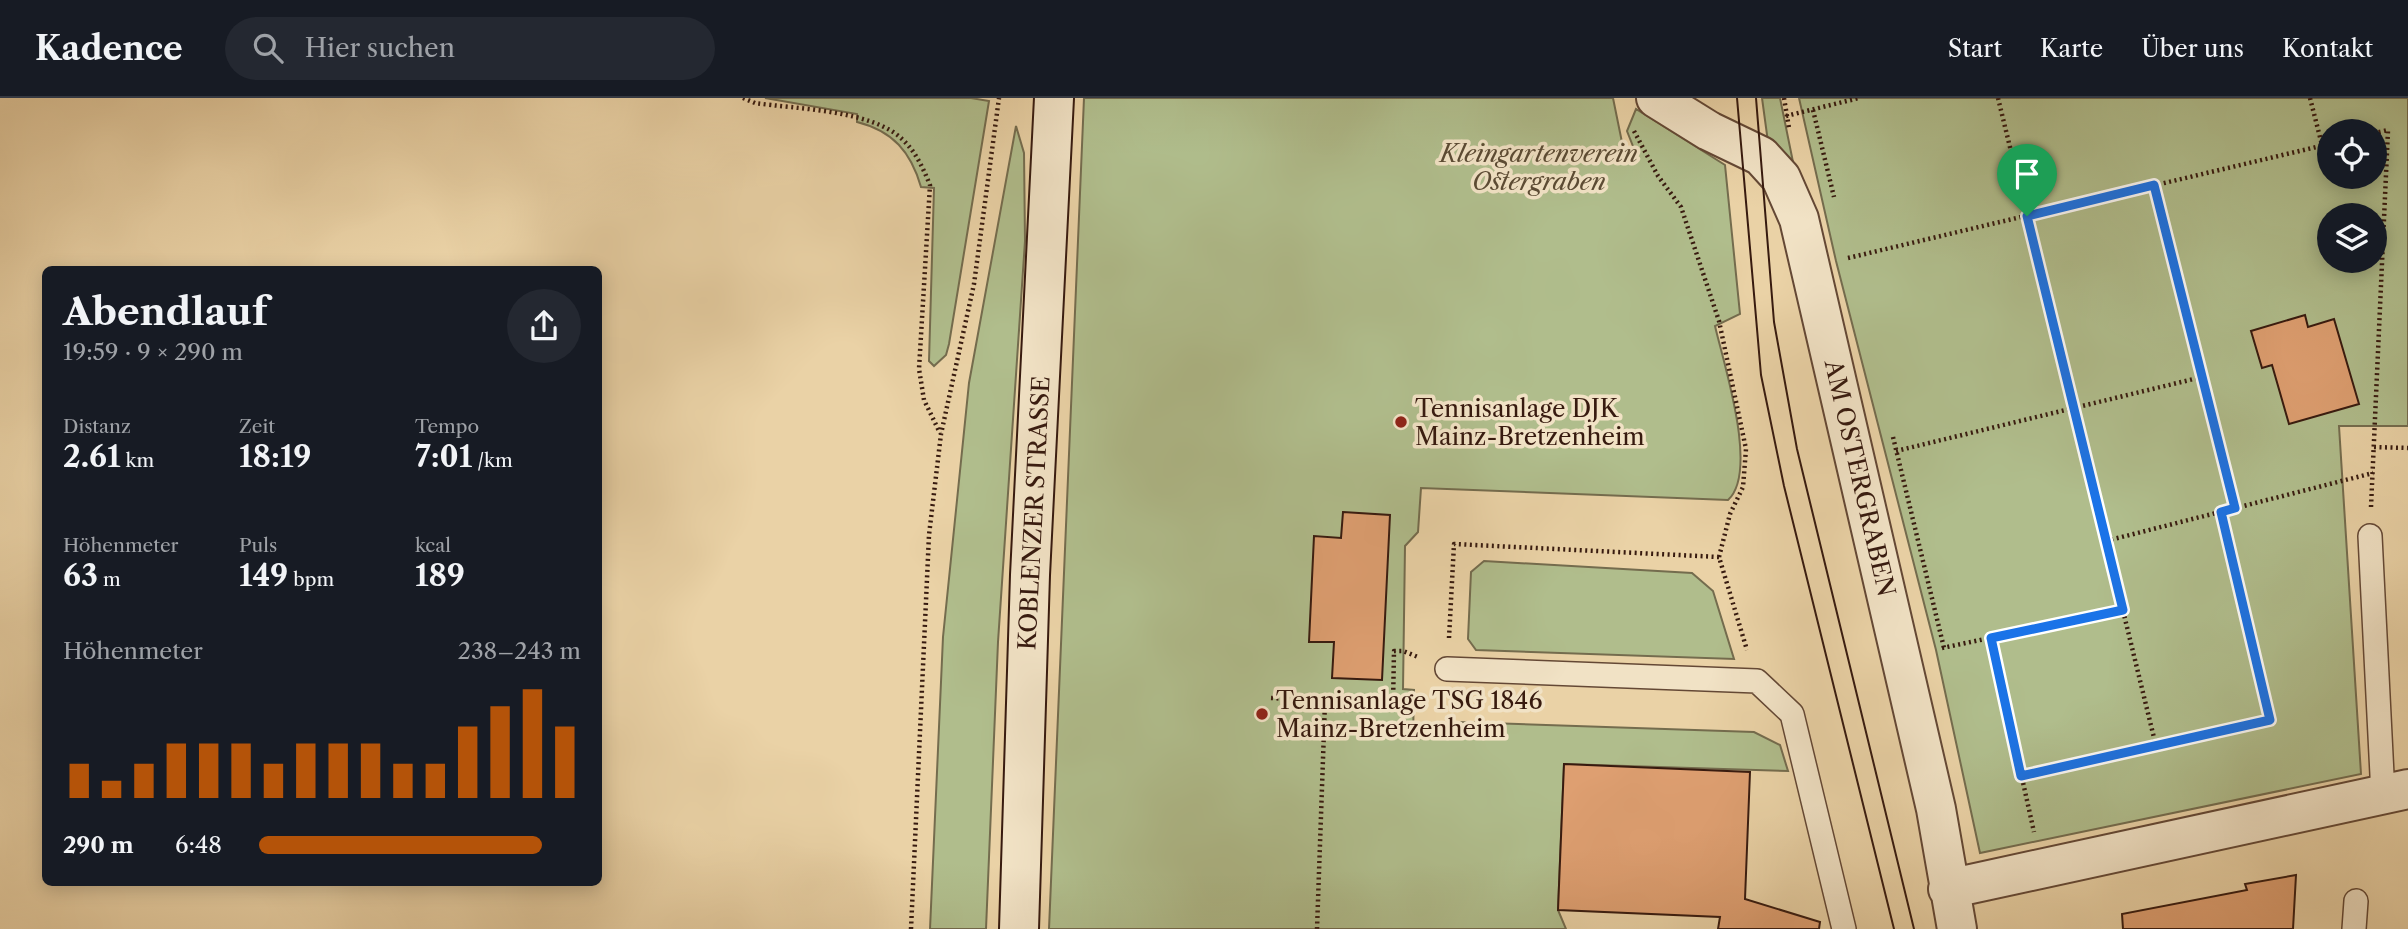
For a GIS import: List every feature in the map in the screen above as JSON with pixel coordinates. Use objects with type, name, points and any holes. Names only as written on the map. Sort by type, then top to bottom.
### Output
[{"type":"street","name":"KOBLENZER STRASSE","points":[[1019,929],[1030,575],[1054,98]]},
{"type":"street","name":"AM OSTERGRABEN","points":[[1656,98],[1709,131],[1761,156],[1781,178],[1799,219],[1936,809],[1957,929]]},
{"type":"street","points":[[1948,889],[2395,792]]},
{"type":"lane","points":[[2370,536],[2395,792]]},
{"type":"lane","points":[[1447,669],[1757,681],[1792,714],[1844,929]]},
{"type":"lane","points":[[2354,929],[2356,901]]},
{"type":"path","points":[[743,98],[755,103],[863,119],[886,127],[902,138],[919,160],[930,185],[919,369],[924,400],[941,434]]},
{"type":"path","points":[[911,929],[929,535],[941,434],[974,284],[999,98]]},
{"type":"path","points":[[1786,117],[1859,98]]},
{"type":"path","points":[[1998,98],[2156,746]]},
{"type":"path","points":[[2310,98],[2317,125]]},
{"type":"path","points":[[1633,129],[1658,176],[1681,207],[1719,321],[1746,449],[1743,487],[1730,514],[1719,557],[1757,681]]},
{"type":"path","points":[[2387,130],[2387,153]]},
{"type":"path","points":[[1839,260],[2317,146]]},
{"type":"path","points":[[2154,185],[2235,508]]},
{"type":"path","points":[[2370,536],[2385,189]]},
{"type":"path","points":[[1896,451],[2202,377]]},
{"type":"path","points":[[2374,447],[2408,448]]},
{"type":"path","points":[[2106,541],[2373,474]]},
{"type":"path","points":[[2021,776],[2270,720],[2221,512]]},
{"type":"path","points":[[1271,698],[1393,705],[1394,651],[1403,651],[1447,669],[1454,544],[1719,557]]},
{"type":"path","points":[[1936,650],[2123,610]]},
{"type":"path","points":[[1991,638],[2042,869]]},
{"type":"path","points":[[1317,929],[1325,702]]},
{"type":"green space","points":[[765,98],[971,98],[989,101],[949,344],[946,355],[934,366],[929,361],[934,188],[921,187],[912,163],[899,145],[881,131],[857,122],[857,114]]},
{"type":"green space","name":"Kleingartenverein Ostergraben","points":[[1084,98],[1613,98],[1626,162],[1638,159],[1627,131],[1636,109],[1725,165],[1740,314],[1715,326],[1740,443],[1737,486],[1728,500],[1421,488],[1418,532],[1405,546],[1403,689],[1414,690],[1413,738],[1454,739],[1451,731],[1458,722],[1754,732],[1780,745],[1788,771],[1564,764],[1558,910],[1566,929],[1049,929]]},
{"type":"green space","points":[[1762,98],[1780,98],[1793,162],[1778,147],[1768,142]]},
{"type":"green space","points":[[1799,98],[2408,98],[2408,426],[2339,426],[2361,774],[1980,853],[1936,650],[1836,261]]},
{"type":"green space","points":[[1016,126],[1024,153],[1025,241],[998,642],[986,929],[930,929],[943,637],[969,383]]},
{"type":"green space","points":[[1484,561],[1692,573],[1713,591],[1734,659],[1476,650],[1468,639],[1471,572]]},
{"type":"building","points":[[2305,315],[2308,327],[2334,319],[2359,404],[2289,424],[2272,365],[2262,368],[2251,331]]},
{"type":"building","points":[[1343,512],[1390,515],[1382,680],[1332,678],[1334,642],[1309,642],[1314,536],[1341,538]]},
{"type":"building","points":[[1564,764],[1750,772],[1745,899],[1820,922],[1819,929],[1718,929],[1720,917],[1558,910]]},
{"type":"building","points":[[2296,875],[2293,929],[2123,929],[2122,914],[2247,890],[2245,884]]},
{"type":"tram line","points":[[1737,98],[1761,375],[1784,486],[1894,929]]},
{"type":"tram line","points":[[1756,98],[1774,322],[1797,449],[1914,929]]},
{"type":"place","name":"Tennisanlage DJK Mainz-Bretzenheim","points":[[1401,422]]},
{"type":"place","name":"Tennisanlage TSG 1846 Mainz-Bretzenheim","points":[[1262,714]]},
{"type":"route","points":[[2154,185],[2235,508],[2221,512],[2270,720],[2021,776],[1991,638],[2123,610],[2027,216],[2154,185]]}]
